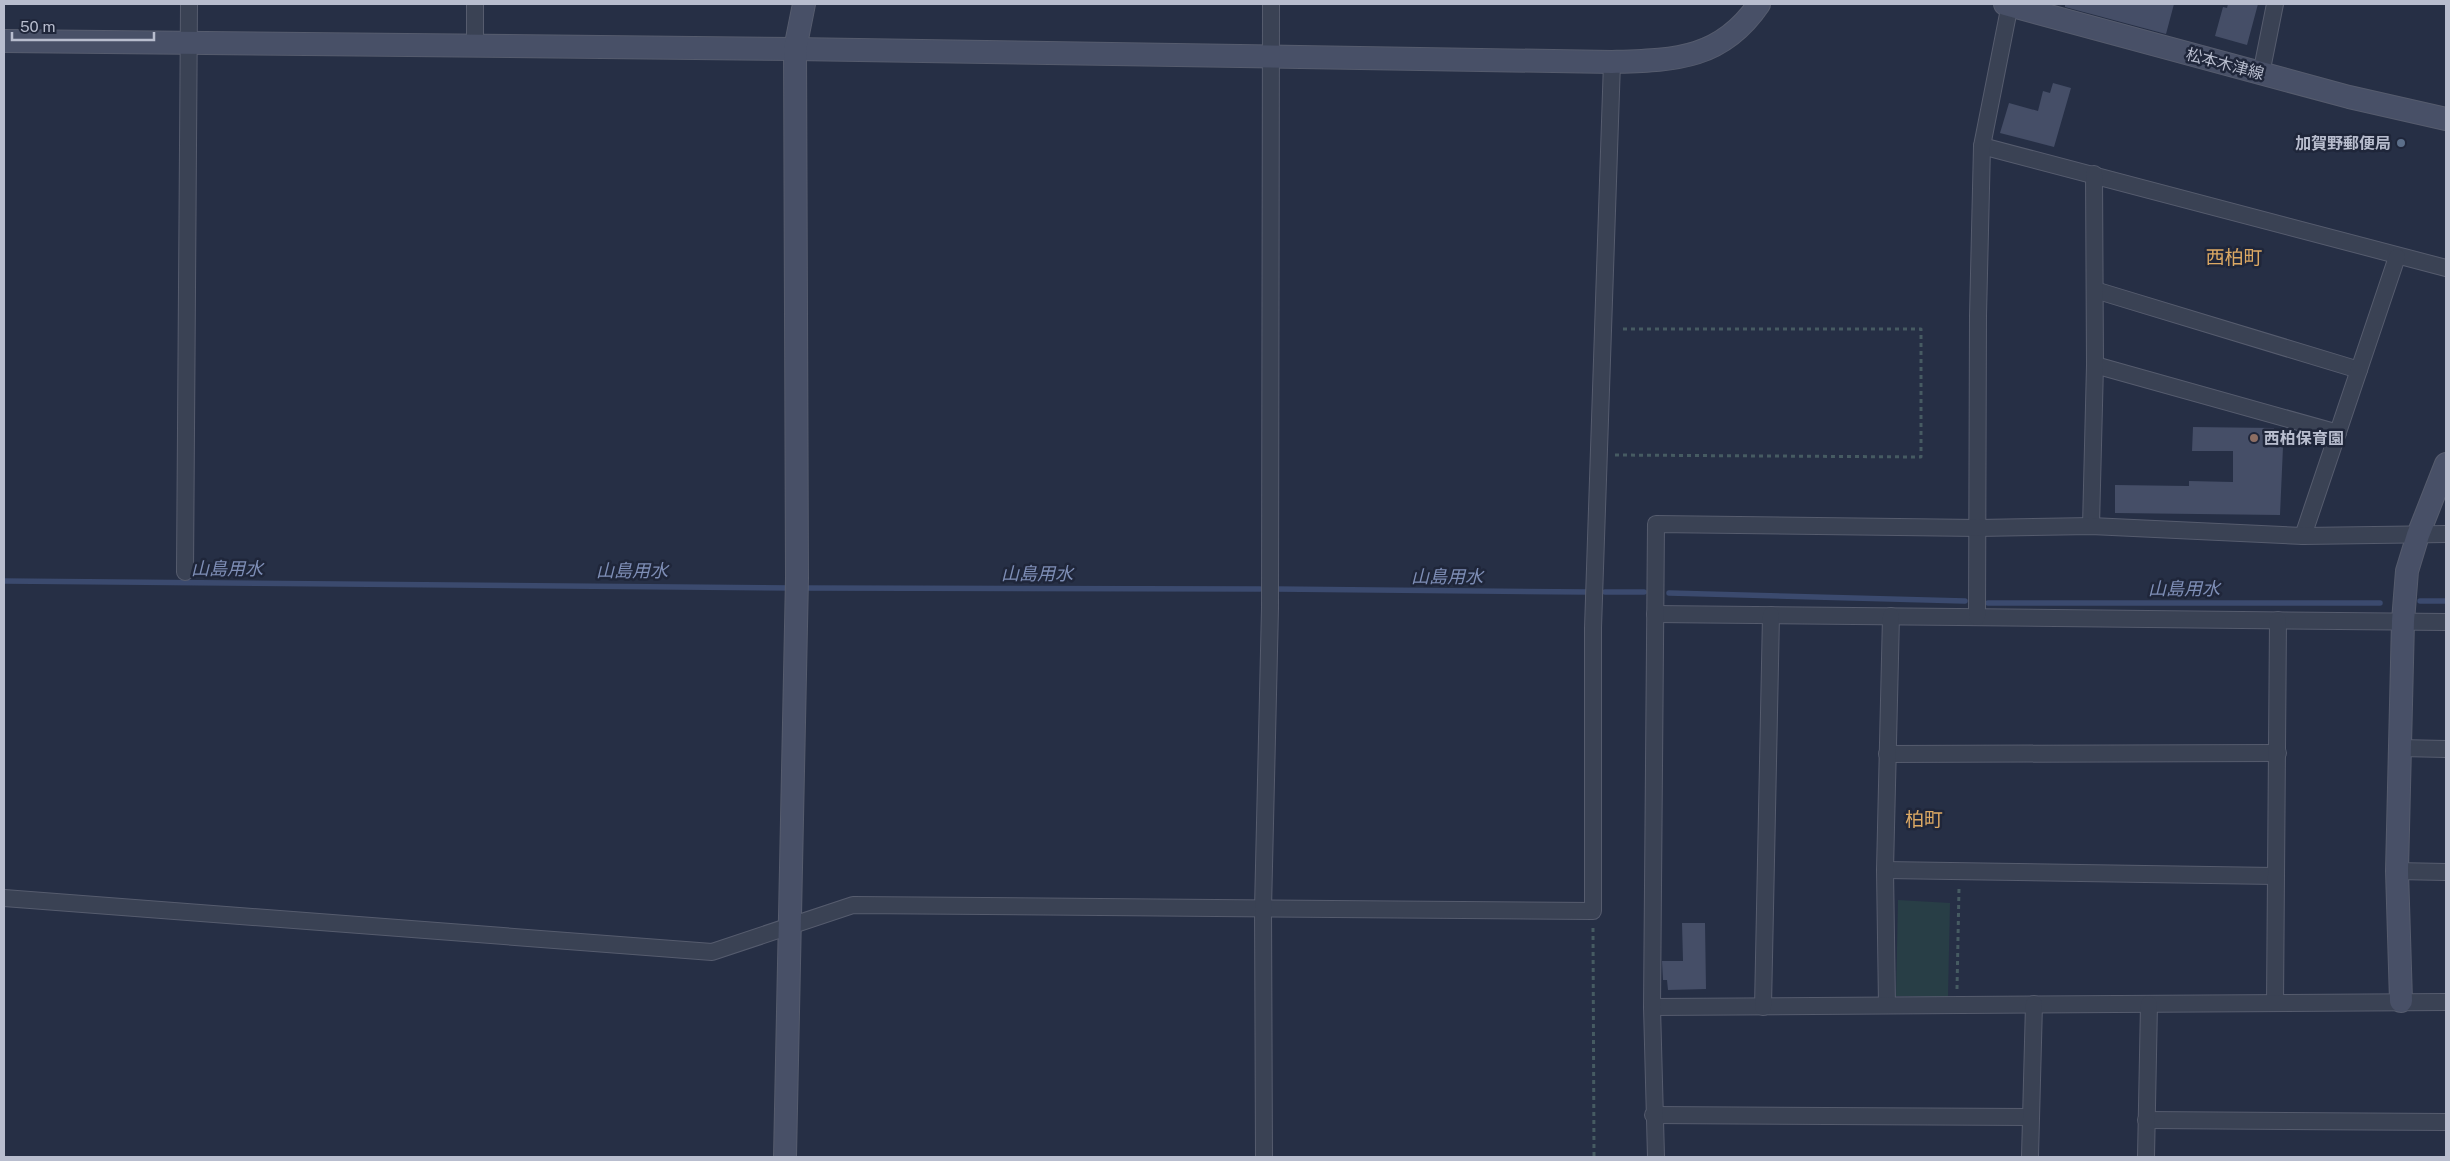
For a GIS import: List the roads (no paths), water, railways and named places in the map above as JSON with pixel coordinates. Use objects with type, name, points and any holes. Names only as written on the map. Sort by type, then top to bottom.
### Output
[{"type":"street","points":[[185,572],[189,4]]},
{"type":"street","points":[[475,4],[475,46]]},
{"type":"street","points":[[785,1157],[797,587],[795,49],[804,4]]},
{"type":"street","points":[[1264,1157],[1263,909],[1270,598],[1271,4]]},
{"type":"street","points":[[4,41],[795,49],[1612,62],[1670,60],[1712,47],[1745,24],[1758,4]]},
{"type":"street","points":[[1977,617],[1978,316],[1982,146],[2008,4]]},
{"type":"street","name":"松本木津線","points":[[2008,4],[2261,74],[2349,97],[2446,119]]},
{"type":"street","points":[[2261,74],[2275,4]]},
{"type":"street","points":[[4,898],[712,952],[853,905],[1593,911],[1593,628],[1612,62]]},
{"type":"street","points":[[1982,146],[2094,174],[2397,257],[2446,268]]},
{"type":"street","points":[[2091,526],[2095,365],[2094,174]]},
{"type":"street","points":[[2303,536],[2397,257]]},
{"type":"street","points":[[2095,290],[2359,370]]},
{"type":"street","points":[[2095,365],[2338,433]]},
{"type":"street","points":[[2401,1001],[2397,871],[2403,621],[2407,571],[2418,534],[2446,464]]},
{"type":"street","points":[[1656,1157],[1653,1115],[1652,1007],[1656,524],[1978,528],[2091,526],[2303,536],[2446,534]]},
{"type":"street","points":[[1655,614],[2446,622]]},
{"type":"street","points":[[1763,1007],[1771,615]]},
{"type":"street","points":[[1887,1006],[1885,870],[1891,616]]},
{"type":"street","points":[[2275,1003],[2278,620]]},
{"type":"street","points":[[2400,748],[2446,749]]},
{"type":"street","points":[[1887,754],[2278,753]]},
{"type":"street","points":[[1885,870],[2275,876]]},
{"type":"street","points":[[2397,871],[2446,872]]},
{"type":"street","points":[[1652,1007],[2446,1002]]},
{"type":"street","points":[[2030,1157],[2034,1004]]},
{"type":"street","points":[[2146,1157],[2148,1004]]},
{"type":"street","points":[[1653,1115],[2030,1116]]},
{"type":"street","points":[[2146,1120],[2446,1122]]},
{"type":"waterway","name":"山島用水","points":[[4,581],[792,588]]},
{"type":"waterway","name":"山島用水","points":[[801,588],[1260,589]]},
{"type":"waterway","name":"山島用水","points":[[1276,589],[1588,592]]},
{"type":"waterway","name":"山島用水","points":[[1605,592],[1644,592]]},
{"type":"waterway","name":"山島用水","points":[[1669,593],[1965,601]]},
{"type":"waterway","name":"山島用水","points":[[2420,601],[2446,601]]},
{"type":"waterway","name":"山島用水","points":[[1988,603],[2380,603]]},
{"type":"place","name":"加賀野郵便局","points":[[2401,143]]},
{"type":"place","name":"西柏保育園","points":[[2254,438]]},
{"type":"district","name":"西柏町","points":[[2234,257]]},
{"type":"district","name":"柏町","points":[[1924,819]]}]
